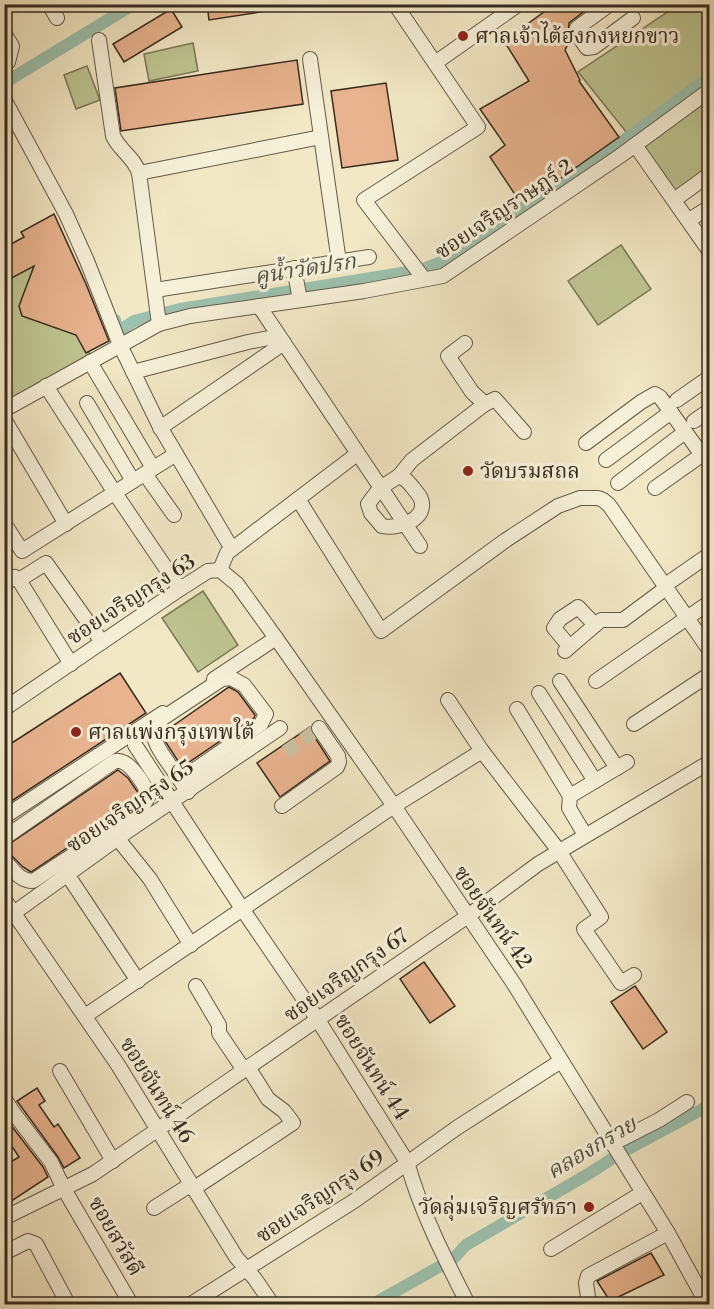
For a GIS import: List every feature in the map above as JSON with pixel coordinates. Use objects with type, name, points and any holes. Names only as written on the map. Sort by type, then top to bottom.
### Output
[{"type":"street","points":[[49,4],[57,18]]},
{"type":"street","points":[[395,4],[477,127],[364,200],[419,273]]},
{"type":"street","points":[[435,63],[519,4]]},
{"type":"street","points":[[610,4],[577,28],[577,34],[587,48],[594,47],[633,18]]},
{"type":"street","points":[[4,33],[12,46],[8,62],[4,63]]},
{"type":"street","points":[[99,40],[113,136],[118,145],[134,160],[139,173],[159,319]]},
{"type":"street","points":[[310,59],[339,262]]},
{"type":"street","name":"ซอยเจริญราษฎร์ 2","points":[[4,410],[120,345],[159,319],[259,306],[299,294],[364,291],[419,273],[443,276],[635,145],[710,90]]},
{"type":"street","points":[[4,99],[66,214],[120,345],[160,428],[232,549]]},
{"type":"street","points":[[139,173],[321,137]]},
{"type":"street","points":[[635,145],[710,252]]},
{"type":"street","points":[[674,200],[710,174]]},
{"type":"street","points":[[689,220],[710,207]]},
{"type":"street","points":[[154,290],[369,256]]},
{"type":"street","points":[[294,268],[299,294]]},
{"type":"street","points":[[259,306],[420,546]]},
{"type":"street","points":[[133,372],[248,342],[282,340]]},
{"type":"street","points":[[160,428],[282,340]]},
{"type":"street","points":[[465,343],[448,357],[472,392],[485,404]]},
{"type":"street","points":[[90,362],[144,474]]},
{"type":"street","points":[[606,460],[710,377]]},
{"type":"street","points":[[46,386],[180,589]]},
{"type":"street","points":[[586,443],[655,394],[674,406],[706,452],[655,488]]},
{"type":"street","points":[[399,476],[406,478],[423,503],[422,509],[418,515],[405,524],[382,526],[371,513],[368,504],[380,488],[399,476],[412,460],[485,404],[495,399],[524,432]]},
{"type":"street","points":[[87,403],[174,515]]},
{"type":"street","points":[[618,483],[710,410]]},
{"type":"street","points":[[4,419],[66,524]]},
{"type":"street","points":[[4,523],[22,551],[116,494],[176,454]]},
{"type":"street","name":"ซอยเจริญกรุง 63","points":[[4,709],[180,589],[208,571],[220,570],[226,553],[357,454]]},
{"type":"street","points":[[298,499],[381,632],[506,540],[558,506],[580,498],[598,498],[609,505],[710,651]]},
{"type":"street","points":[[595,625],[578,607],[560,619],[554,628],[567,649],[595,625],[607,619],[623,620],[710,554]]},
{"type":"street","points":[[19,580],[46,562],[102,642]]},
{"type":"street","name":"ซอยจันทน์ 42","points":[[220,570],[237,584],[333,718],[514,984],[621,1161],[668,1233],[708,1305]]},
{"type":"street","points":[[4,584],[15,577],[19,580],[71,664]]},
{"type":"street","points":[[596,681],[710,602]]},
{"type":"street","points":[[4,817],[276,638]]},
{"type":"street","points":[[634,724],[710,674]]},
{"type":"street","points":[[180,780],[261,724],[265,718],[266,714],[237,679],[222,679],[163,718],[153,732],[155,741],[180,780],[188,792]]},
{"type":"street","points":[[560,681],[622,765],[570,796]]},
{"type":"street","points":[[539,693],[595,781]]},
{"type":"street","points":[[448,700],[482,751],[559,851],[601,917],[584,929],[621,984],[634,975]]},
{"type":"street","points":[[517,709],[570,796],[569,808],[585,835]]},
{"type":"street","points":[[282,806],[337,767],[338,756],[318,729],[333,718]]},
{"type":"street","name":"ซอยเจริญกรุง 65","points":[[10,916],[121,832],[173,802],[280,728]]},
{"type":"street","name":"ซอยจันทน์ 44","points":[[135,745],[318,1020],[407,1162],[441,1248],[468,1305]]},
{"type":"street","points":[[85,1016],[394,806],[482,751]]},
{"type":"street","points":[[4,838],[115,761],[120,760],[128,765],[149,795],[142,808],[121,832],[33,881],[20,878],[4,860]]},
{"type":"street","name":"ซอยเจริญกรุง 67","points":[[4,1218],[64,1189],[113,1161],[468,916],[538,864],[710,762]]},
{"type":"street","points":[[121,832],[191,945]]},
{"type":"street","points":[[67,874],[138,981]]},
{"type":"street","name":"ซอยจันทน์ 46","points":[[4,899],[10,916],[85,1016],[236,1257],[255,1279],[272,1305]]},
{"type":"street","points":[[154,1208],[293,1123],[284,1111],[268,1099],[219,1033],[219,1025],[196,986]]},
{"type":"street","name":"ซอยเจริญกรุง 69","points":[[191,1305],[354,1201],[407,1162],[561,1060]]},
{"type":"street","points":[[60,1071],[113,1161]]},
{"type":"street","name":"ซอยสวัสดี","points":[[4,1098],[9,1115],[51,1162],[64,1189],[131,1305]]},
{"type":"street","points":[[612,1145],[687,1102]]},
{"type":"street","points":[[551,1249],[642,1193]]},
{"type":"street","points":[[589,1305],[586,1291],[588,1276],[668,1233]]},
{"type":"street","points":[[6,1252],[28,1241],[36,1244],[68,1305]]},
{"type":"green space","points":[[678,5],[709,5],[709,177],[680,199],[578,72]]},
{"type":"green space","points":[[193,43],[198,71],[149,81],[144,54]]},
{"type":"green space","points":[[87,66],[100,100],[76,109],[64,75]]},
{"type":"green space","points":[[621,245],[651,289],[598,325],[568,281]]},
{"type":"green space","points":[[40,260],[90,354],[5,404],[5,278]]},
{"type":"green space","points":[[203,591],[238,645],[198,672],[162,618]]},
{"type":"building","points":[[207,4],[272,4],[273,10],[209,20]]},
{"type":"building","points":[[555,4],[594,4],[569,23],[570,40],[565,50],[579,81],[619,137],[537,195],[533,188],[516,196],[490,157],[505,145],[480,109],[529,81],[504,41]]},
{"type":"building","points":[[171,9],[182,27],[124,62],[113,44]]},
{"type":"building","points":[[297,60],[303,104],[121,131],[115,88]]},
{"type":"building","points":[[386,83],[398,160],[342,168],[331,91]]},
{"type":"building","points":[[54,214],[109,341],[86,353],[76,335],[22,316],[19,306],[34,266],[4,282],[4,248],[24,237],[21,232]]},
{"type":"building","name":"ศาลแพ่งกรุงเทพใต้","points":[[120,673],[146,713],[4,806],[4,748]]},
{"type":"building","points":[[229,687],[238,692],[255,715],[254,718],[182,767],[165,741],[164,732]]},
{"type":"building","points":[[310,727],[330,761],[280,797],[257,763]]},
{"type":"building","points":[[118,770],[128,778],[139,794],[135,802],[31,872],[9,853],[5,847]]},
{"type":"building","points":[[424,962],[455,1006],[430,1023],[400,979]]},
{"type":"building","points":[[635,986],[667,1032],[643,1049],[611,1002]]},
{"type":"building","points":[[37,1088],[45,1101],[39,1105],[54,1127],[58,1124],[80,1158],[64,1168],[17,1101]]},
{"type":"building","points":[[7,1120],[48,1177],[10,1202],[4,1193],[4,1166],[19,1157],[4,1134],[4,1121]]},
{"type":"building","points":[[651,1253],[664,1275],[610,1301],[597,1281]]},
{"type":"waterway","points":[[4,83],[134,4]]},
{"type":"waterway","name":"คูน้ำวัดปรก","points":[[115,320],[119,331],[134,321],[180,309],[420,270],[441,262],[616,146],[710,76]]},
{"type":"waterway","name":"คลองกรวย","points":[[373,1304],[453,1259],[466,1245],[619,1154],[710,1105]]},
{"type":"tunnel","points":[[286,752],[317,730]]},
{"type":"place","name":"ศาลเจ้าไต้ฮงกงหยกขาว","points":[[463,36]]},
{"type":"place","name":"วัดบรมสถล","points":[[468,471]]},
{"type":"place","name":"ศาลแพ่งกรุงเทพใต้","points":[[76,732]]},
{"type":"place","name":"วัดลุ่มเจริญศรัทธา","points":[[589,1207]]}]
